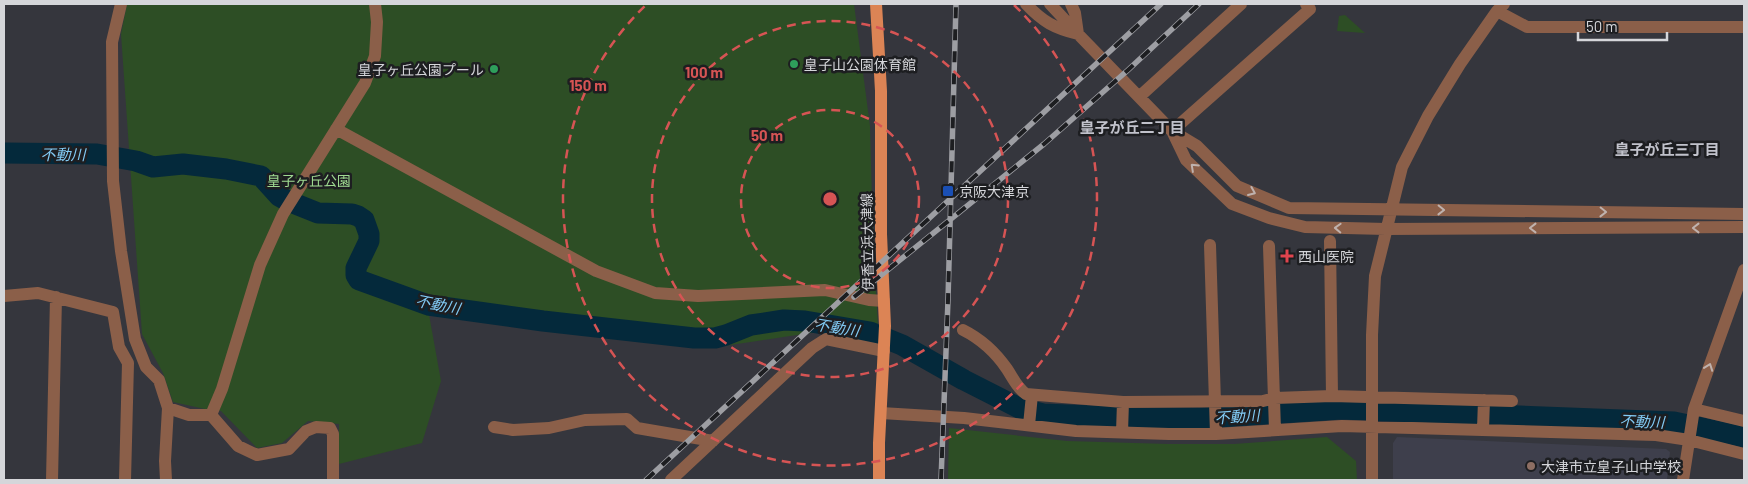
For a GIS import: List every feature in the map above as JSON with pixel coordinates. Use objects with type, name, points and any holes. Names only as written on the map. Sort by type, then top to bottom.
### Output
[{"type":"main road","name":"伊香立浜大津線","points":[[876,4],[881,91],[885,326],[879,480]]},
{"type":"street","points":[[121,4],[112,42],[113,181],[121,251],[135,339],[146,367],[159,380],[168,408],[165,461],[166,480]]},
{"type":"street","points":[[211,415],[222,389],[260,265],[283,214],[365,83],[375,56],[377,22],[375,4]]},
{"type":"street","points":[[1026,4],[1038,16],[1058,29],[1078,34]]},
{"type":"street","points":[[1050,4],[1172,131],[1197,146],[1237,186],[1289,208],[1744,214]]},
{"type":"street","points":[[1071,4],[1075,13],[1078,34]]},
{"type":"street","points":[[1139,97],[1241,4]]},
{"type":"street","points":[[1172,131],[1310,8],[1306,4]]},
{"type":"street","points":[[1372,480],[1372,335],[1375,276],[1402,167],[1428,116],[1460,64],[1500,8],[1527,27],[1744,27]]},
{"type":"street","points":[[336,129],[596,271],[654,293],[698,296],[826,290],[860,299],[884,300]]},
{"type":"street","points":[[1172,131],[1186,160],[1232,204],[1269,218],[1305,226],[1386,229],[1744,227]]},
{"type":"street","points":[[1330,241],[1332,396]]},
{"type":"street","points":[[1210,246],[1215,433]]},
{"type":"street","points":[[1269,246],[1275,429]]},
{"type":"street","points":[[1683,480],[1694,411],[1744,270]]},
{"type":"street","points":[[4,296],[38,293],[113,312],[118,347],[128,363],[125,480]]},
{"type":"street","points":[[52,480],[56,297]]},
{"type":"street","points":[[963,330],[982,341],[1006,368],[1020,390],[1032,395],[1123,402],[1263,401],[1332,396],[1512,401]]},
{"type":"street","points":[[671,480],[812,348],[826,339],[884,350]]},
{"type":"street","points":[[128,371],[146,367]]},
{"type":"street","points":[[1028,425],[1032,395]]},
{"type":"street","points":[[1483,429],[1484,400]]},
{"type":"street","points":[[1122,432],[1123,402]]},
{"type":"street","points":[[168,408],[189,415],[211,415],[238,446],[257,455],[289,448],[306,431],[316,427],[330,428],[334,434],[333,480]]},
{"type":"street","points":[[1694,411],[1744,421]]},
{"type":"street","points":[[881,413],[953,417],[1076,431],[1215,433],[1372,423],[1483,429],[1656,434],[1689,437],[1744,454]]},
{"type":"street","points":[[494,427],[513,430],[549,428],[585,420],[627,419],[636,428],[713,441]]},
{"type":"shaded area","name":"大津市立皇子山中学校","points":[[1397,437],[1666,449],[1670,452],[1667,480],[1393,480],[1393,443]]},
{"type":"green space","name":"皇子ヶ丘公園","points":[[127,4],[854,4],[870,126],[873,240],[879,342],[830,330],[717,347],[428,309],[441,381],[422,443],[339,464],[339,424],[308,421],[282,443],[257,448],[221,411],[173,402],[163,373],[142,334],[121,34]]},
{"type":"green space","points":[[1345,15],[1365,33],[1337,31],[1339,16]]},
{"type":"green space","points":[[949,428],[1067,441],[1168,444],[1234,444],[1327,437],[1356,461],[1357,480],[948,480]]},
{"type":"waterway","name":"不動川","points":[[4,153],[97,154],[136,161],[153,167],[183,164],[226,169],[261,176],[279,196],[288,201],[318,213],[352,214],[364,220],[369,234],[369,241],[356,268],[356,275],[359,280],[428,305],[543,321],[694,338],[715,338],[751,325],[784,320],[805,321],[870,332],[902,345],[1019,408],[1043,414],[1203,418],[1341,409],[1674,422],[1744,437]]},
{"type":"railway","points":[[941,480],[956,4]]},
{"type":"railway","points":[[646,480],[1161,4]]},
{"type":"railway","points":[[854,297],[1044,144],[1199,4]]},
{"type":"place","name":"皇子山公園体育館","points":[[794,64]]},
{"type":"place","name":"皇子ヶ丘公園プール","points":[[494,69]]},
{"type":"place","name":"京阪大津京","points":[[948,191]]},
{"type":"place","name":"西山医院","points":[[1287,256]]},
{"type":"place","name":"大津市立皇子山中学校","points":[[1531,466]]},
{"type":"district","name":"皇子が丘二丁目","points":[[1132,127]]},
{"type":"district","name":"皇子が丘三丁目","points":[[1667,149]]}]
